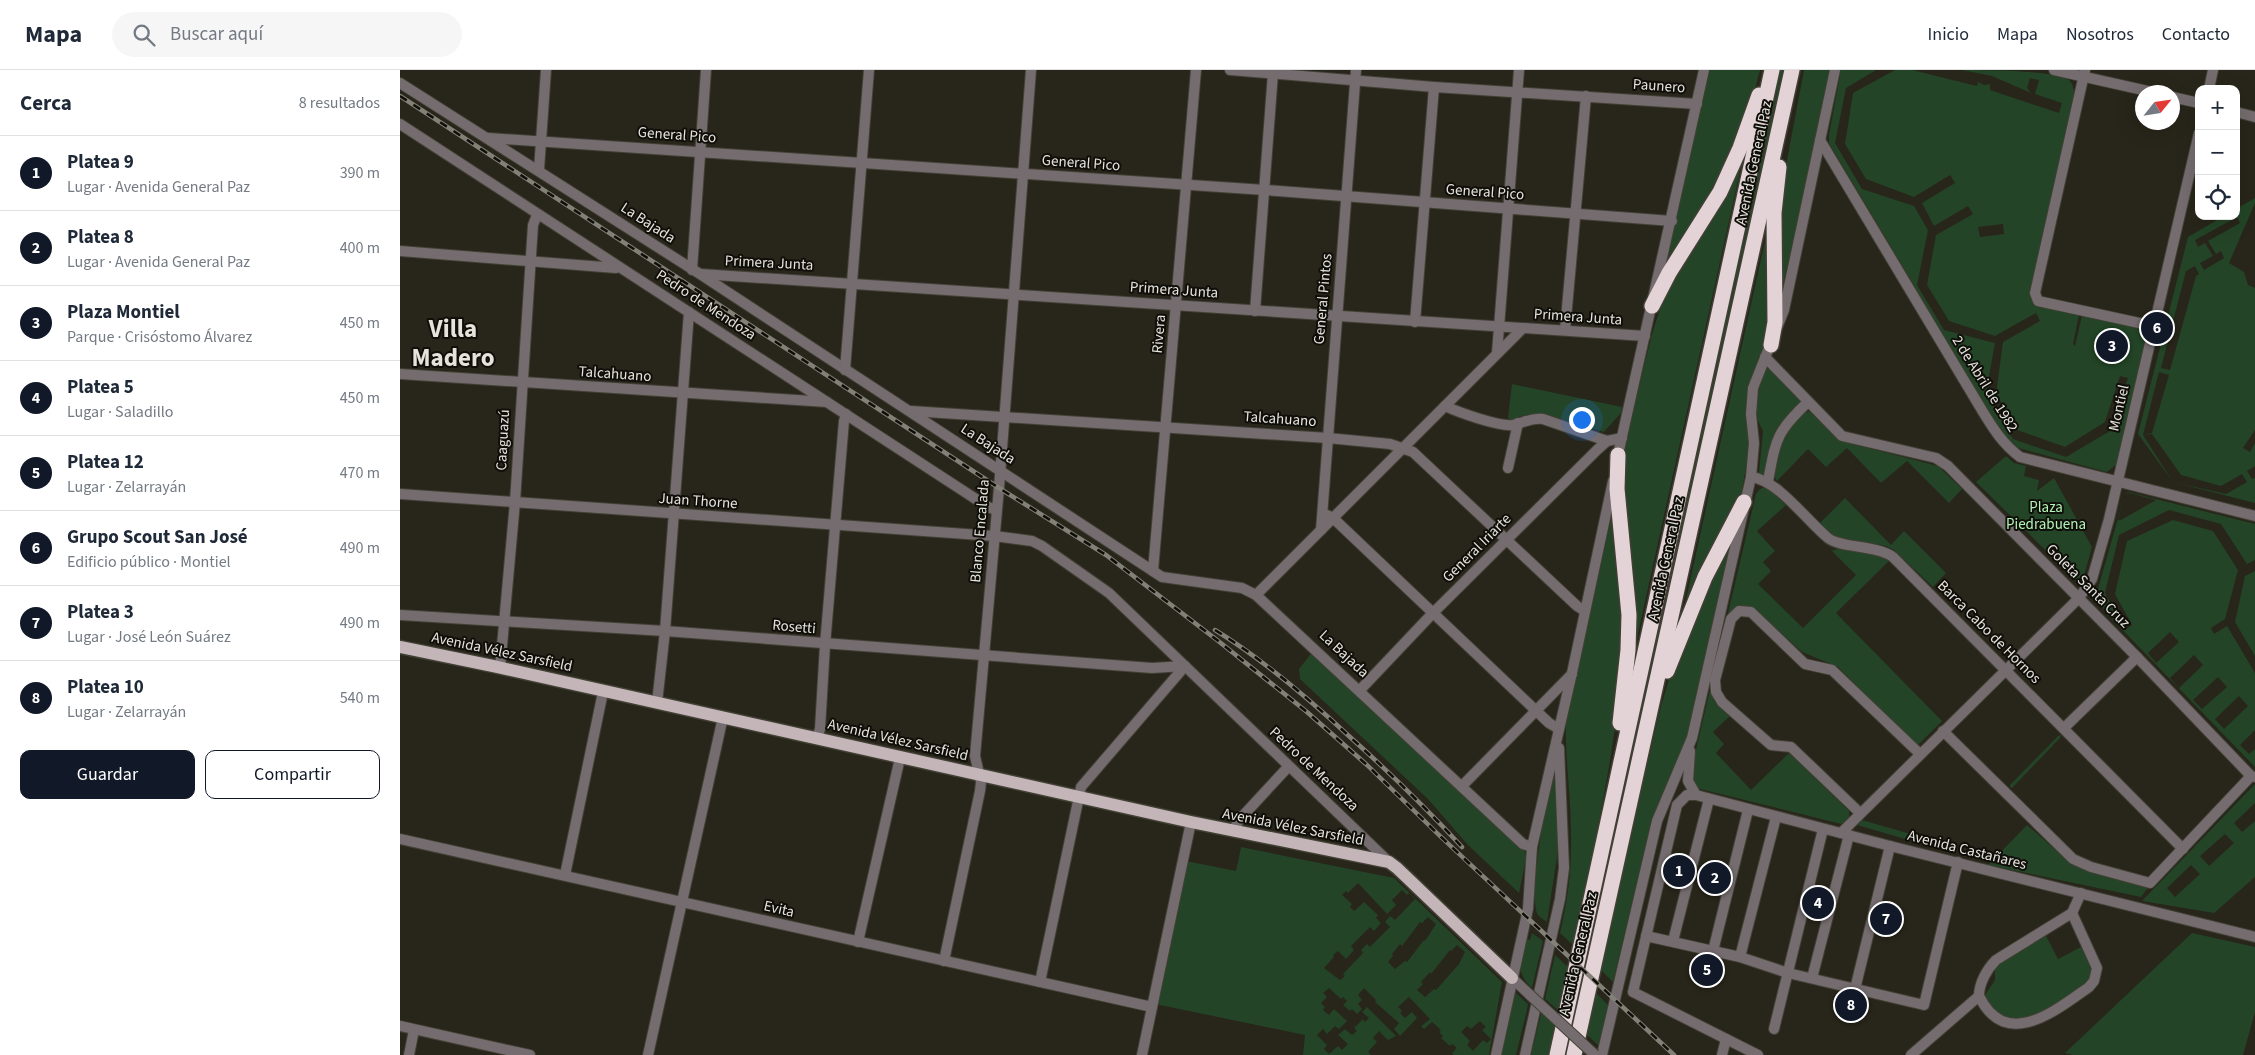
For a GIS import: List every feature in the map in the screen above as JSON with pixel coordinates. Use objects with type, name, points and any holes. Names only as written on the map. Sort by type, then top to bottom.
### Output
[{"type":"highway","points":[[1652,306],[1668,273],[1711,210],[1732,169],[1768,70]]},
{"type":"highway","name":"Avenida General Paz","points":[[1557,1055],[1772,70]]},
{"type":"highway","name":"Avenida General Paz","points":[[1574,1055],[1792,70]]},
{"type":"highway","points":[[1768,351],[1775,322],[1774,213],[1788,87]]},
{"type":"highway","points":[[1614,789],[1628,650],[1629,615],[1628,582],[1617,489],[1618,455]]},
{"type":"highway","points":[[1648,722],[1705,577],[1744,502]]},
{"type":"main road","name":"Avenida Vélez Sarsfield","points":[[400,647],[1191,822],[1389,862]]},
{"type":"main road","name":"Pedro de Mendoza","points":[[1389,862],[1398,868],[1512,978]]},
{"type":"street","points":[[538,170],[546,70]]},
{"type":"street","points":[[696,272],[706,70]]},
{"type":"street","points":[[846,370],[869,70]]},
{"type":"street","name":"Blanco Encalada","points":[[944,961],[980,791],[975,756],[1032,70]]},
{"type":"street","name":"Rivera","points":[[1153,572],[1196,70]]},
{"type":"street","name":"Paunero","points":[[1230,70],[1356,75],[1434,87],[1697,104]]},
{"type":"street","points":[[1497,353],[1519,70]]},
{"type":"street","name":"Avenida General Paz","points":[[1496,1055],[1528,909],[1532,847],[1704,70]]},
{"type":"street","points":[[1696,795],[1690,788],[1687,774],[1692,738],[1751,477],[1754,443],[1751,401],[1755,381],[1784,310],[1835,70]]},
{"type":"street","points":[[2054,70],[2084,73],[2135,87]]},
{"type":"street","points":[[2210,85],[2213,70]]},
{"type":"street","points":[[1255,311],[1274,73]]},
{"type":"street","points":[[2084,73],[2035,293],[2038,301],[2153,326]]},
{"type":"street","name":"General Pintos","points":[[1321,530],[1356,75]]},
{"type":"street","name":"La Bajada","points":[[400,83],[696,272],[1153,572],[1169,580],[1242,588],[1256,595],[1523,844],[1532,847]]},
{"type":"street","points":[[1415,322],[1434,87]]},
{"type":"street","points":[[1566,330],[1586,96]]},
{"type":"street","points":[[2180,99],[2195,102]]},
{"type":"street","points":[[2240,113],[2255,117]]},
{"type":"street","name":"Pedro de Mendoza","points":[[400,124],[537,215],[988,507],[996,510]]},
{"type":"street","points":[[400,132],[414,133]]},
{"type":"street","name":"General Pico","points":[[488,138],[1186,184],[1507,209],[1576,212],[1672,221]]},
{"type":"street","name":"2 de Abril de 1982","points":[[1820,140],[1998,438],[2020,457],[2255,516]]},
{"type":"street","name":"Montiel","points":[[1845,834],[1860,813],[2079,598],[2092,579],[2118,481],[2195,150]]},
{"type":"street","name":"Caaguazú","points":[[500,668],[515,502],[532,225],[537,215]]},
{"type":"street","points":[[400,251],[619,268]]},
{"type":"street","name":"Primera Junta","points":[[696,272],[1014,295],[1177,304],[1499,328],[1566,330],[1645,336]]},
{"type":"street","points":[[657,703],[665,631],[681,394],[689,312]]},
{"type":"street","points":[[1256,595],[1523,328]]},
{"type":"street","name":"Goleta Santa Cruz","points":[[1768,351],[1808,402],[1842,436],[1936,458],[1948,466],[2253,777]]},
{"type":"street","name":"Talcahuano","points":[[400,374],[681,394],[828,402]]},
{"type":"street","points":[[1751,477],[1768,481],[1774,448],[1779,433],[1788,420],[1808,402]]},
{"type":"street","points":[[1445,406],[1464,414],[1508,425],[1535,418],[1607,441],[1622,438]]},
{"type":"street","name":"Talcahuano","points":[[910,411],[1166,426],[1390,444],[1412,452],[1577,606],[1585,611]]},
{"type":"street","points":[[817,738],[820,729],[834,525],[846,414]]},
{"type":"street","points":[[1508,468],[1518,423]]},
{"type":"street","name":"General Iriarte","points":[[1360,690],[1432,614],[1607,441]]},
{"type":"street","name":"Barca Cabo de Hornos","points":[[1768,481],[1830,540],[1885,552],[1893,557],[2183,849]]},
{"type":"street","name":"Juan Thorne","points":[[400,494],[994,536]]},
{"type":"street","points":[[1322,513],[1333,518],[1432,614],[1559,731]]},
{"type":"street","name":"Pedro de Mendoza","points":[[994,536],[1032,541],[1095,582],[1389,862]]},
{"type":"street","points":[[1860,813],[1791,747],[1771,744],[1722,702],[1716,692],[1715,680],[1731,619],[1739,611],[1751,612],[1805,664],[1832,670],[1920,754]]},
{"type":"street","name":"Rosetti","points":[[400,615],[665,631],[825,645],[1152,668],[1185,666]]},
{"type":"street","points":[[2064,728],[2137,657]]},
{"type":"street","points":[[1040,982],[1078,796],[1083,783],[1185,666]]},
{"type":"street","points":[[1462,786],[1572,673]]},
{"type":"street","points":[[565,875],[604,692]]},
{"type":"street","points":[[648,1055],[722,718]]},
{"type":"street","name":"Avenida General Paz","points":[[1525,1055],[1560,899],[1564,868],[1559,731]]},
{"type":"street","points":[[1943,731],[2073,859],[2091,868],[2150,883],[2253,777]]},
{"type":"street","points":[[1602,1055],[1657,821],[1692,738]]},
{"type":"street","points":[[858,942],[900,758]]},
{"type":"street","points":[[1233,831],[1239,820],[1288,767]]},
{"type":"street","points":[[1696,795],[1683,797],[1677,805],[1633,992],[1758,1055]]},
{"type":"street","name":"Avenida Castañares","points":[[1696,795],[1748,810],[2255,937]]},
{"type":"street","points":[[1673,940],[1709,799]]},
{"type":"street","points":[[1713,950],[1748,810]]},
{"type":"street","points":[[1740,957],[1776,817]]},
{"type":"street","points":[[1142,1055],[1191,822]]},
{"type":"street","points":[[1774,1029],[1823,829]]},
{"type":"street","points":[[1812,978],[1845,834]]},
{"type":"street","name":"Evita","points":[[400,839],[1152,1007]]},
{"type":"street","points":[[1854,989],[1890,846]]},
{"type":"street","points":[[1646,936],[1673,940],[1740,957],[1788,973],[1924,1005],[1958,862]]},
{"type":"street","points":[[2072,914],[2097,968],[2094,981],[2089,987],[2048,1016],[2016,1023],[2002,1022],[1992,1017],[1984,1008],[1979,996],[1979,988],[1990,966],[1996,960],[2072,914],[2081,894]]},
{"type":"street","name":"Pedro de Mendoza","points":[[1512,978],[1595,1055]]},
{"type":"street","points":[[1910,1055],[1979,996]]},
{"type":"street","points":[[400,1026],[530,1055]]},
{"type":"street","points":[[409,1055],[414,1030]]},
{"type":"street","points":[[1722,1055],[1726,1039]]},
{"type":"green space","points":[[1709,70],[1760,70],[1753,96],[1725,173],[1665,266]]},
{"type":"green space","points":[[1779,70],[1785,70],[1602,896],[1595,918],[1604,870]]},
{"type":"green space","points":[[1804,70],[1831,70],[1780,299],[1781,192]]},
{"type":"green space","points":[[1841,70],[1876,70],[1846,88],[1835,143],[1862,189],[1914,206],[1928,230],[1917,285],[1944,330],[1995,343],[1986,393],[2013,439],[2066,457],[2110,431],[2128,378],[2120,376],[2105,422],[2065,447],[2017,430],[1996,394],[2003,342],[2040,321],[2036,313],[1995,336],[1949,321],[1927,285],[1936,235],[1973,214],[1968,206],[1934,226],[1922,203],[1955,183],[1950,175],[1914,197],[1866,179],[1845,144],[1853,93],[1895,70],[1912,70],[1977,86],[1978,82],[1984,85],[1990,84],[1990,90],[2059,113],[2062,103],[2035,94],[2039,80],[2030,78],[2027,88],[2031,93],[1992,76],[1962,70],[2034,72],[2069,80],[2075,94],[2031,293],[2079,315],[2073,344],[2075,346],[2083,311],[2153,326],[2118,463],[2107,472],[2018,448],[2002,433],[1829,143]],"holes":[[[2003,224],[2004,234],[1980,237],[1978,227]]]},
{"type":"green space","points":[[1744,153],[1633,656],[1622,456],[1652,334],[1663,300],[1677,268]]},
{"type":"green space","points":[[2255,198],[2255,203],[2229,263],[2244,272],[2248,285],[2255,288],[2255,430],[2243,448],[2250,452],[2255,443],[2255,466],[2247,471],[2252,479],[2255,478],[2255,503],[2173,482],[2138,434],[2188,237],[2217,220],[2232,220],[2195,240],[2198,247],[2205,243],[2213,256],[2200,263],[2204,270],[2224,258],[2221,251],[2216,254],[2208,241],[2240,223],[2240,207]],"holes":[[[2195,266],[2199,274],[2196,276],[2170,370],[2161,368],[2186,271]],[[2159,372],[2169,375],[2152,433],[2143,435]],[[2152,434],[2181,475],[2221,486],[2242,474],[2247,482],[2226,494],[2173,482],[2143,435]]]},
{"type":"green space","points":[[1771,214],[1768,331],[1748,391],[1746,410],[1749,450],[1741,496],[1686,609],[1684,608]]},
{"type":"green space","points":[[1770,367],[1800,399],[1800,403],[1776,431],[1764,474],[1762,475],[1759,473],[1763,431],[1758,421],[1756,410],[1760,382],[1765,369]]},
{"type":"green space","points":[[1512,384],[1622,407],[1621,413],[1604,432],[1542,414],[1525,415],[1512,420],[1508,418]]},
{"type":"green space","points":[[1809,411],[1841,441],[1938,466],[1962,489],[1949,503],[1907,461],[1881,483],[1847,448],[1826,467],[1808,449],[1777,481],[1774,476],[1784,439],[1794,422]]},
{"type":"green space","name":"Plaza Piedrabuena","points":[[2006,456],[2014,463],[2026,466],[2024,476],[2039,480],[2037,491],[2054,478],[2092,547],[2084,576],[2076,580],[1976,482]]},
{"type":"green space","points":[[1765,486],[1786,505],[1757,531],[1775,551],[1763,562],[1771,571],[1758,584],[1803,628],[1856,575],[1832,551],[1844,548],[1852,549],[1869,552],[1890,560],[1836,613],[1942,721],[1917,746],[1838,667],[1802,652],[1760,614],[1736,610],[1713,694],[1714,701],[1730,716],[1713,732],[1724,744],[1716,753],[1751,790],[1789,753],[1849,811],[1849,818],[1841,824],[1700,789],[1691,781],[1690,775],[1756,494]]},
{"type":"green space","points":[[2128,492],[2255,524],[2255,560],[2247,564],[2221,524],[2169,510],[2119,535],[2105,593],[2125,630],[2132,625],[2115,594],[2127,541],[2173,520],[2213,531],[2238,570],[2225,619],[2211,628],[2214,634],[2227,626],[2255,673],[2255,730],[2240,745],[2249,754],[2255,749],[2255,767],[2105,612],[2097,592],[2125,494]],"holes":[[[2129,493],[2156,500],[2118,520],[2125,494]],[[2170,632],[2179,642],[2156,663],[2148,653]],[[2194,655],[2203,665],[2179,688],[2170,678]],[[2218,677],[2227,687],[2202,709],[2193,700]],[[2239,696],[2248,706],[2224,729],[2215,719]]]},
{"type":"green space","points":[[1845,498],[1891,545],[1904,531],[1946,573],[1933,587],[1894,550],[1886,546],[1832,536],[1820,523]]},
{"type":"green space","points":[[1615,501],[1626,591],[1620,690],[1608,775],[1574,946],[1560,933],[1571,858],[1566,724]]},
{"type":"green space","points":[[1737,523],[1688,737],[1651,822],[1613,982],[1600,969],[1660,710],[1676,655]]},
{"type":"green space","points":[[2255,571],[2255,656],[2235,622],[2245,576]]},
{"type":"green space","points":[[1313,651],[1525,851],[1526,859],[1519,893],[1468,845],[1428,799],[1300,679],[1299,669]]},
{"type":"green space","points":[[2061,735],[2012,788],[2010,787],[2058,736]]},
{"type":"green space","points":[[1553,764],[1557,812],[1557,857],[1547,922],[1538,915],[1535,904],[1535,887],[1540,842]]},
{"type":"green space","points":[[2255,784],[2255,803],[2234,823],[2242,832],[2255,821],[2255,877],[2214,913],[2142,901]],"holes":[[[2225,834],[2234,843],[2209,866],[2200,856]],[[2191,865],[2200,874],[2175,897],[2167,888]]]},
{"type":"green space","points":[[1862,820],[1918,836],[1912,841],[1857,825]]},
{"type":"green space","points":[[2027,825],[2065,858],[2149,886],[2141,897],[1988,865]]},
{"type":"green space","points":[[1241,847],[1394,878],[1502,982],[1489,1055],[1454,1055],[1452,1053],[1457,1048],[1452,1044],[1450,1046],[1441,1038],[1443,1036],[1439,1032],[1441,1030],[1432,1022],[1424,1029],[1421,1026],[1430,1019],[1409,997],[1398,1007],[1402,1011],[1400,1013],[1405,1018],[1412,1012],[1417,1018],[1400,1036],[1394,1029],[1399,1023],[1375,1002],[1376,1000],[1364,988],[1358,995],[1362,1000],[1358,1004],[1362,1009],[1357,1014],[1352,1009],[1350,1011],[1343,1005],[1347,1001],[1343,997],[1341,999],[1329,988],[1323,993],[1327,997],[1321,1003],[1325,1007],[1323,1010],[1329,1015],[1334,1009],[1347,1021],[1339,1029],[1335,1026],[1327,1034],[1323,1029],[1317,1035],[1327,1045],[1324,1049],[1329,1054],[1338,1046],[1342,1050],[1348,1044],[1338,1035],[1345,1029],[1352,1035],[1357,1031],[1354,1028],[1363,1019],[1365,1022],[1369,1018],[1362,1012],[1367,1007],[1396,1036],[1388,1040],[1379,1031],[1373,1038],[1377,1042],[1368,1052],[1371,1055],[1303,1055],[1305,1035],[1155,1004],[1186,861],[1236,871]],"holes":[[[1358,883],[1387,914],[1396,905],[1392,900],[1402,890],[1407,895],[1409,893],[1415,899],[1395,920],[1390,916],[1385,922],[1390,927],[1370,947],[1367,944],[1361,950],[1363,953],[1343,974],[1345,976],[1340,980],[1324,968],[1334,957],[1333,955],[1338,951],[1346,959],[1354,950],[1351,946],[1370,927],[1374,931],[1381,923],[1376,918],[1378,915],[1364,902],[1354,911],[1350,907],[1352,904],[1342,895],[1346,891],[1348,893]],[[1428,917],[1436,924],[1425,941],[1407,962],[1405,961],[1395,969],[1388,962],[1393,956],[1392,954],[1400,944],[1402,946],[1420,922],[1422,923]],[[1457,945],[1465,952],[1459,964],[1436,990],[1434,989],[1425,997],[1417,990],[1423,984],[1421,982],[1430,972],[1431,974]],[[1480,1021],[1486,1027],[1482,1030],[1491,1039],[1487,1043],[1483,1040],[1473,1051],[1467,1045],[1470,1041],[1461,1032],[1467,1026],[1471,1029]]]},
{"type":"green space","points":[[1532,933],[1543,941],[1532,988],[1526,982],[1520,965],[1525,938],[1530,940]]},
{"type":"green space","points":[[2192,933],[2255,947],[2255,1012],[2243,1055],[2073,1055],[2065,1053]]},
{"type":"green space","points":[[2045,934],[2058,959],[2081,947],[2092,968],[2090,981],[2046,1014],[2018,1020],[2001,1017],[1988,1005],[1985,995],[1995,980],[1995,965]]},
{"type":"green space","points":[[1555,955],[1569,968],[1559,1011],[1545,999]]},
{"type":"green space","points":[[1514,991],[1528,1004],[1527,1010],[1516,1055],[1501,1055]]},
{"type":"green space","points":[[1596,993],[1609,1006],[1600,1047],[1586,1034]]},
{"type":"green space","points":[[1542,1010],[1556,1024],[1549,1055],[1531,1055]]},
{"type":"railway","points":[[400,96],[999,488],[1106,555],[1307,712],[1367,765],[1674,1055]]},
{"type":"railway","points":[[1215,630],[1268,667],[1318,708],[1393,777],[1462,847]]},
{"type":"place","name":"Grupo Scout San José","points":[[2157,328]]},
{"type":"place","name":"Plaza Montiel","points":[[2112,346]]},
{"type":"place","name":"Platea 9","points":[[1679,871]]},
{"type":"place","name":"Platea 8","points":[[1715,878]]},
{"type":"place","name":"Platea 5","points":[[1818,903]]},
{"type":"place","name":"Platea 3","points":[[1886,919]]},
{"type":"place","name":"Platea 12","points":[[1707,970]]},
{"type":"place","name":"Platea 10","points":[[1851,1005]]},
{"type":"district","name":"Villa Madero","points":[[453,344]]}]
